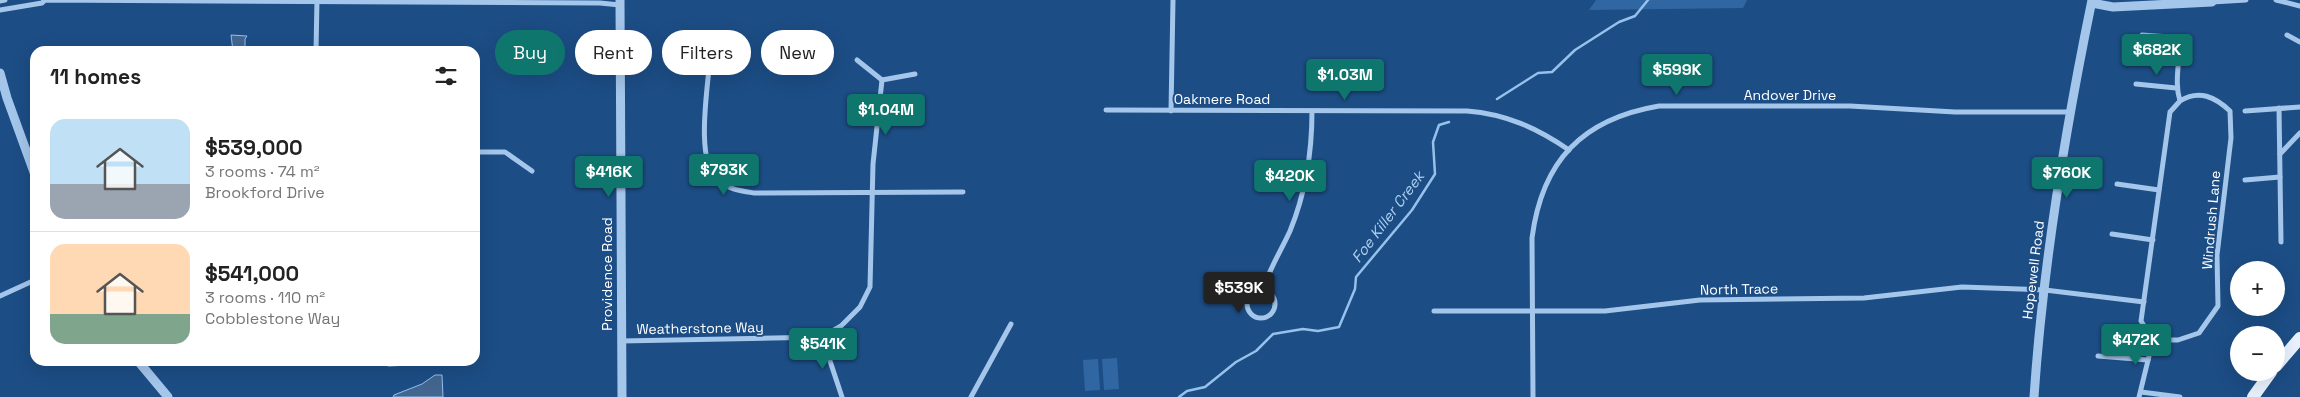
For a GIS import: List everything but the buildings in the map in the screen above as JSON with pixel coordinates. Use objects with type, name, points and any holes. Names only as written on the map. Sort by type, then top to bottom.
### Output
[{"type":"main road","points":[[2285,356],[2300,338]]},
{"type":"main road","points":[[2253,397],[2265,381]]},
{"type":"street","points":[[0,1],[6,0]]},
{"type":"street","points":[[0,10],[42,3],[45,0],[620,2]]},
{"type":"street","points":[[1171,111],[1173,0]]},
{"type":"street","points":[[2092,2],[2113,7],[2246,0]]},
{"type":"street","points":[[2276,0],[2300,6]]},
{"type":"street","points":[[316,46],[317,1]]},
{"type":"street","name":"Providence Road","points":[[620,2],[622,397]]},
{"type":"street","name":"Hopewell Road","points":[[2034,397],[2055,198],[2069,112],[2092,2]]},
{"type":"street","points":[[2142,35],[2170,36],[2179,43],[2176,88],[2180,101],[2170,112],[2141,321],[2153,340],[2140,394],[2180,397]]},
{"type":"street","points":[[2287,35],[2300,42]]},
{"type":"street","points":[[856,60],[882,80],[915,74]]},
{"type":"street","points":[[0,73],[30,161]]},
{"type":"street","points":[[709,75],[705,143],[708,162],[717,180],[734,189],[754,193],[963,192]]},
{"type":"street","points":[[842,397],[822,337],[835,330],[860,307],[870,287],[873,164],[882,80]]},
{"type":"street","points":[[2136,84],[2176,88]]},
{"type":"street","points":[[0,87],[7,98]]},
{"type":"street","name":"Windrush Lane","points":[[2153,340],[2178,340],[2199,333],[2218,306],[2217,255],[2231,138],[2230,111],[2218,100],[2200,95],[2186,97],[2180,101]]},
{"type":"street","name":"Andover Drive","points":[[1533,397],[1532,238],[1536,213],[1548,180],[1569,150],[1587,133],[1609,120],[1634,111],[1659,106],[1850,106],[1955,112],[2069,112]]},
{"type":"street","points":[[2244,111],[2300,107]]},
{"type":"street","points":[[2279,108],[2281,242]]},
{"type":"street","name":"Oakmere Road","points":[[1106,110],[1460,111],[1484,113],[1529,126],[1569,150]]},
{"type":"street","points":[[1263,290],[1268,272],[1290,231],[1302,195],[1311,153],[1312,111]]},
{"type":"street","points":[[2280,154],[2300,133]]},
{"type":"street","points":[[480,152],[505,152],[532,170]]},
{"type":"street","points":[[2245,180],[2280,178]]},
{"type":"street","points":[[2117,184],[2160,190]]},
{"type":"street","points":[[2112,234],[2153,240]]},
{"type":"street","points":[[0,296],[30,282]]},
{"type":"street","name":"North Trace","points":[[1434,312],[1605,311],[1700,300],[1864,298],[1962,287],[2045,290]]},
{"type":"street","points":[[1263,290],[1274,298],[1275,308],[1270,316],[1260,319],[1252,315],[1247,303],[1250,295],[1263,290]]},
{"type":"street","points":[[2045,290],[2144,302]]},
{"type":"street","points":[[971,397],[1011,324]]},
{"type":"street","name":"Weatherstone Way","points":[[621,341],[822,337]]},
{"type":"street","points":[[2098,356],[2148,360]]},
{"type":"street","points":[[142,366],[168,397]]},
{"type":"shaded area","points":[[1596,0],[1747,0],[1743,8],[1589,10]]},
{"type":"shaded area","points":[[231,35],[247,36],[245,46],[232,46]]},
{"type":"shaded area","points":[[1117,358],[1119,389],[1104,390],[1102,359]]},
{"type":"shaded area","points":[[1098,359],[1100,390],[1085,391],[1083,360]]},
{"type":"shaded area","points":[[435,375],[442,375],[443,397],[393,397],[422,384]]},
{"type":"waterway","name":"Foe Killer Creek","points":[[1497,99],[1538,73],[1552,72],[1575,50],[1619,22],[1635,16],[1648,0]]},
{"type":"waterway","name":"Foe Killer Creek","points":[[1179,397],[1187,391],[1205,387],[1236,362],[1256,351],[1273,334],[1303,329],[1318,331],[1339,327],[1355,289],[1356,277],[1412,210],[1435,174],[1433,142],[1439,125],[1449,122]]}]
